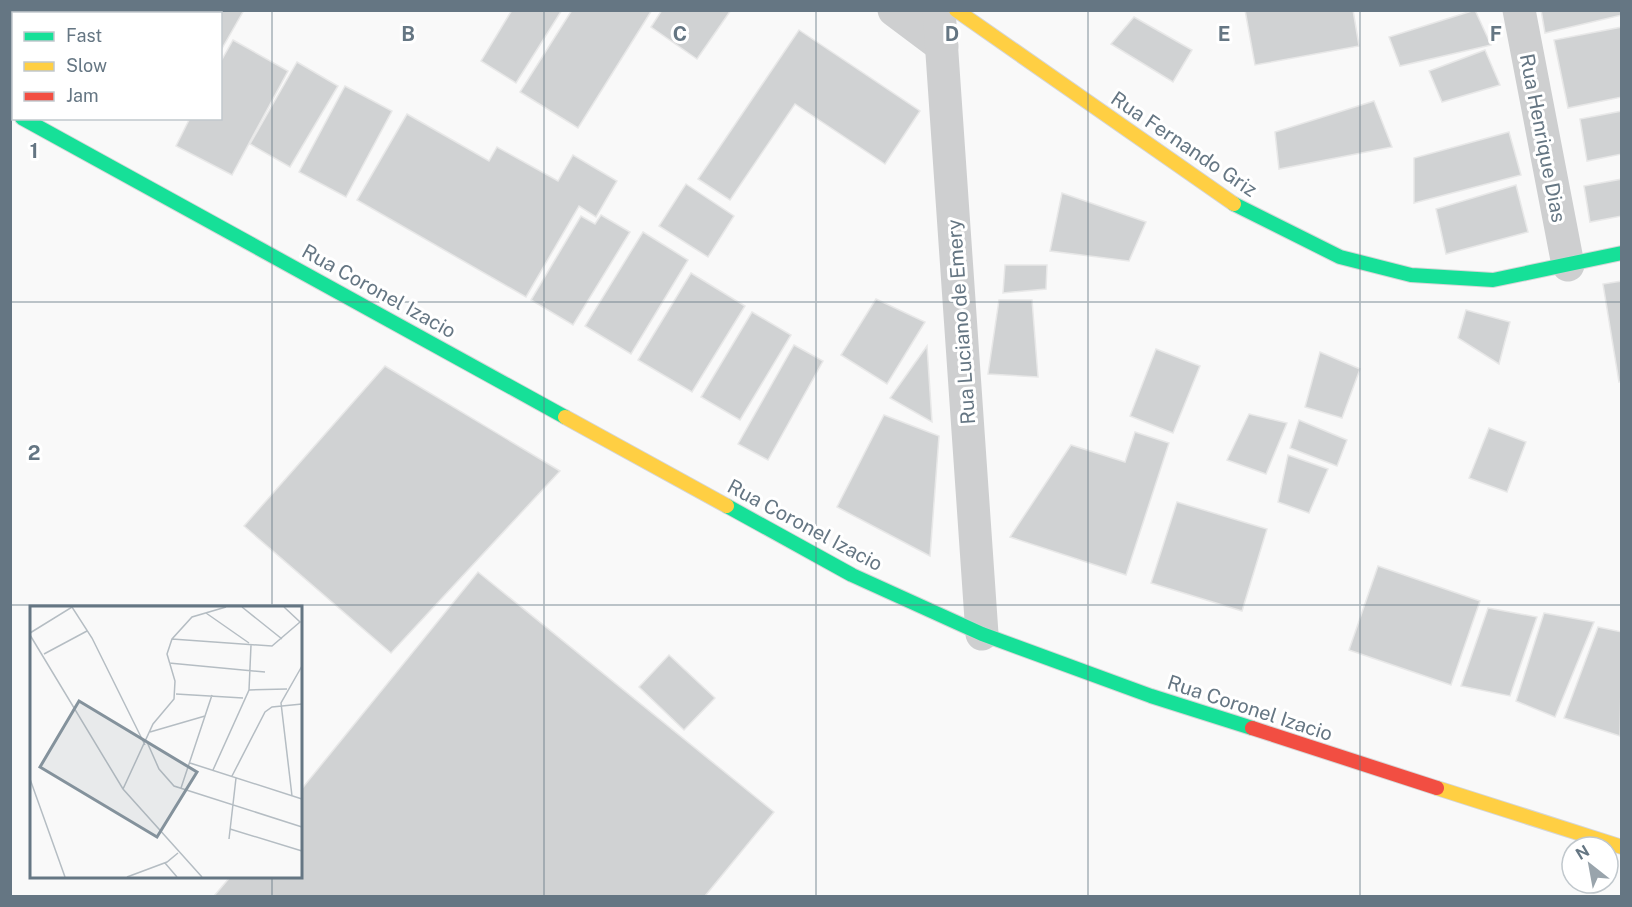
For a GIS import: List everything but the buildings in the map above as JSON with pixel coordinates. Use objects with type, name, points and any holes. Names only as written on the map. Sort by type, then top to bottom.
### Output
[{"type":"street","points":[[894,10],[942,46]]},
{"type":"street","name":"Rua Luciano de Emery","points":[[939,10],[982,634]]},
{"type":"street","name":"Rua Fernando Griz","points":[[956,10],[1232,202],[1340,257],[1411,275],[1493,280],[1622,253]]},
{"type":"street","name":"Rua Henrique Dias","points":[[1519,10],[1568,265]]},
{"type":"street","name":"Rua Coronel Izacio","points":[[26,120],[852,575],[982,634],[1151,696],[1622,847]]},
{"type":"traffic: fast","points":[[26,120],[565,417]]},
{"type":"traffic: fast","points":[[1234,204],[1340,257],[1411,275],[1493,280],[1622,253]]},
{"type":"traffic: fast","points":[[727,506],[852,575],[982,634],[1151,696],[1252,728]]},
{"type":"traffic: slow","points":[[956,10],[1234,204]]},
{"type":"traffic: slow","points":[[565,417],[727,506]]},
{"type":"traffic: slow","points":[[1437,788],[1622,847]]},
{"type":"traffic: jam","points":[[1252,728],[1437,788]]}]
